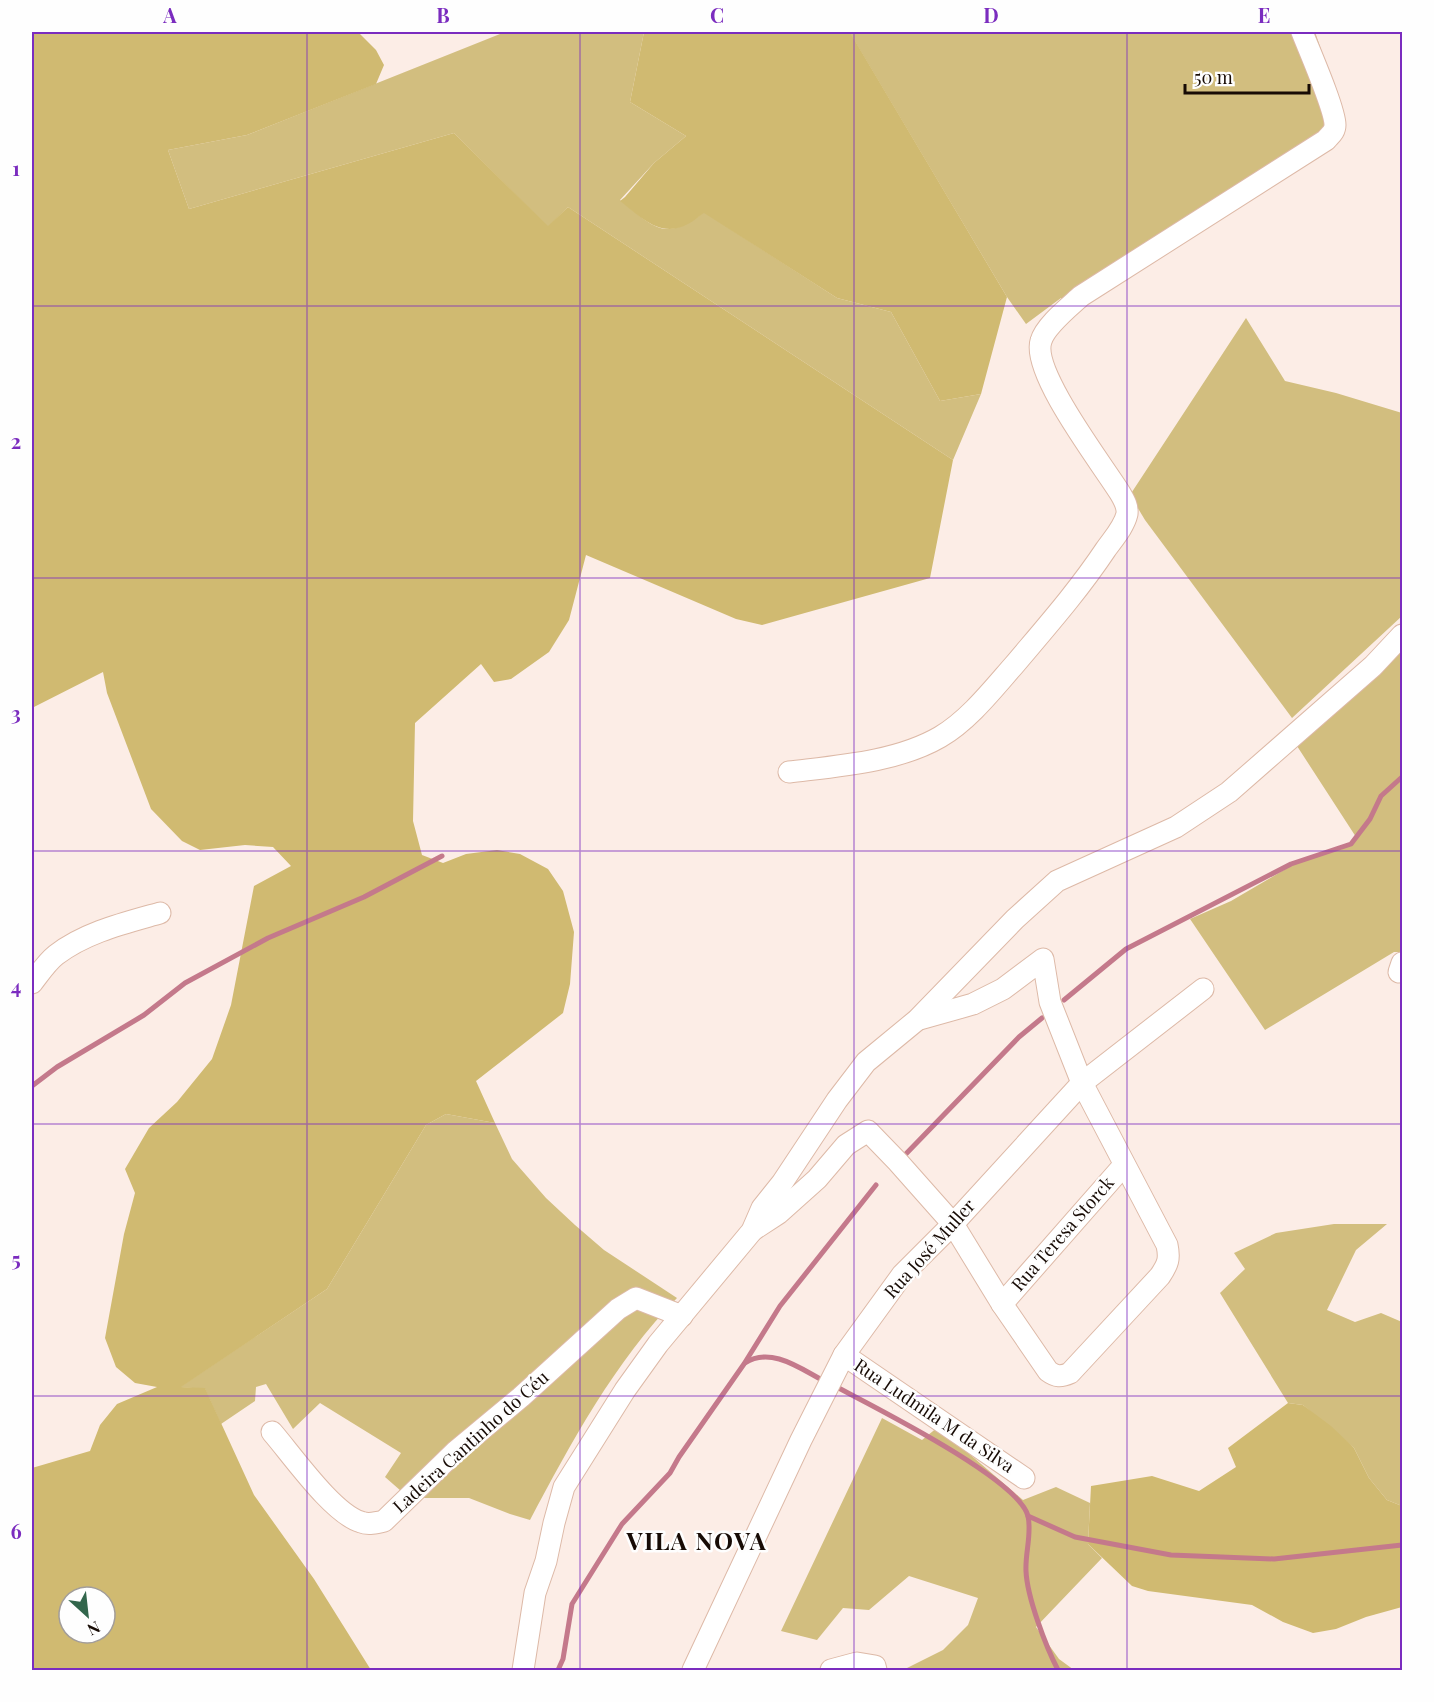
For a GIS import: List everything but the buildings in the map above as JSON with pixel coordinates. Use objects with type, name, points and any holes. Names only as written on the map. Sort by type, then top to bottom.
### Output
[{"type":"street","points":[[789,772],[868,762],[939,738],[958,724],[993,690],[1079,589],[1121,526],[1127,514],[1127,506],[1056,396],[1040,357],[1041,341],[1060,315],[1081,296],[1326,140],[1334,132],[1335,123],[1331,110],[1302,32]]},
{"type":"street","points":[[523,1671],[535,1593],[546,1561],[564,1487],[625,1390],[658,1344],[752,1231],[762,1208],[866,1062],[917,1020],[1015,919],[1058,881],[1176,827],[1229,792],[1373,666],[1402,635]]},
{"type":"street","points":[[32,983],[56,955],[84,939],[115,926],[160,913]]},
{"type":"street","points":[[752,1231],[779,1213],[817,1179],[846,1144],[868,1131],[953,1224],[1002,1304],[1048,1371],[1055,1376],[1062,1377],[1070,1373],[1160,1276],[1170,1258],[1167,1245],[1082,1083],[1050,1002],[1043,959],[1003,989],[973,1004],[917,1020]]},
{"type":"street","name":"Rua José Muller","points":[[693,1671],[801,1440],[844,1355],[902,1275],[953,1224],[1082,1083],[1203,989]]},
{"type":"street","name":"Rua Teresa Storck","points":[[1002,1304],[1124,1165]]},
{"type":"street","name":"Ladeira Cantinho do Céu","points":[[272,1432],[334,1505],[359,1522],[372,1524],[384,1521],[456,1451],[521,1397],[618,1309],[636,1298],[682,1316]]},
{"type":"street","name":"Rua Ludmila M da Silva","points":[[844,1355],[1024,1478]]},
{"type":"street","points":[[831,1671],[857,1663],[875,1666],[876,1671]]},
{"type":"shaded area","points":[[32,32],[358,32],[376,50],[384,65],[376,84],[247,135],[168,150],[189,209],[454,133],[548,226],[568,207],[953,460],[930,578],[762,625],[736,619],[586,555],[569,620],[549,652],[511,679],[494,682],[481,664],[415,723],[413,821],[422,855],[443,863],[466,854],[497,850],[520,854],[548,869],[563,891],[574,932],[570,984],[563,1013],[476,1081],[495,1123],[446,1114],[426,1125],[327,1289],[181,1387],[205,1388],[254,1495],[314,1579],[371,1670],[32,1670],[32,1468],[90,1451],[100,1425],[117,1404],[157,1387],[135,1383],[116,1367],[105,1338],[124,1234],[135,1193],[125,1169],[149,1128],[177,1102],[212,1059],[231,1005],[254,886],[291,866],[273,847],[245,845],[200,850],[182,841],[151,809],[107,693],[103,672],[32,708]]},
{"type":"shaded area","points":[[505,32],[644,32],[630,102],[686,136],[654,163],[620,200],[642,218],[660,228],[679,227],[704,212],[837,298],[891,312],[940,401],[981,394],[953,460],[568,207],[548,227],[454,133],[189,209],[168,150],[247,135]]},
{"type":"shaded area","points":[[644,32],[853,32],[851,34],[1007,297],[981,394],[940,401],[891,312],[837,298],[704,213],[678,228],[660,228],[643,219],[620,201],[654,163],[686,136],[630,102]]},
{"type":"shaded area","points":[[1315,32],[1341,108],[1342,129],[1079,308],[1061,298],[1026,324],[1007,297],[850,33]]},
{"type":"shaded area","points":[[1246,318],[1285,381],[1336,393],[1402,413],[1402,616],[1292,718],[1145,520],[1130,495]]},
{"type":"shaded area","points":[[1402,646],[1402,952],[1394,952],[1265,1030],[1190,919],[1231,901],[1301,860],[1342,849],[1356,837],[1297,746]]},
{"type":"shaded area","points":[[446,1114],[495,1123],[512,1159],[546,1198],[604,1250],[677,1298],[634,1348],[614,1376],[578,1433],[530,1520],[469,1498],[409,1498],[385,1477],[401,1453],[320,1403],[293,1429],[266,1384],[256,1387],[255,1401],[221,1424],[205,1389],[180,1387],[327,1289],[426,1125]]},
{"type":"shaded area","points":[[1334,1224],[1387,1224],[1356,1250],[1327,1310],[1355,1322],[1381,1313],[1402,1322],[1402,1506],[1387,1500],[1369,1478],[1354,1448],[1303,1405],[1288,1403],[1220,1293],[1245,1269],[1234,1253],[1276,1233]]},
{"type":"shaded area","points":[[1288,1403],[1303,1405],[1331,1426],[1354,1448],[1369,1478],[1387,1500],[1402,1506],[1402,1607],[1366,1617],[1336,1629],[1313,1633],[1283,1622],[1252,1605],[1148,1591],[1132,1586],[1088,1544],[1091,1486],[1152,1476],[1199,1491],[1236,1467],[1228,1448]]},
{"type":"shaded area","points":[[882,1418],[922,1440],[938,1427],[1023,1500],[1056,1487],[1090,1503],[1088,1544],[1102,1558],[1036,1627],[1059,1659],[1074,1670],[903,1670],[943,1650],[968,1625],[978,1598],[909,1576],[869,1610],[843,1608],[817,1640],[781,1631]]},
{"type":"waterway","points":[[1064,1000],[1126,949],[1291,864],[1351,844],[1370,819],[1381,796],[1402,777]]},
{"type":"waterway","points":[[32,1086],[57,1067],[144,1015],[185,983],[268,938],[364,897],[442,856]]},
{"type":"waterway","points":[[901,1159],[1019,1037],[1042,1018]]},
{"type":"waterway","points":[[558,1670],[563,1659],[572,1604],[622,1524],[670,1473],[744,1364],[780,1306],[876,1185]]},
{"type":"waterway","points":[[745,1363],[755,1358],[775,1358],[786,1361],[824,1381]]},
{"type":"waterway","points":[[833,1385],[908,1425],[972,1463],[999,1482],[1018,1500],[1028,1516],[1029,1523],[1026,1571],[1033,1608],[1058,1670]]},
{"type":"waterway","points":[[1028,1516],[1075,1537],[1171,1555],[1274,1559],[1402,1545]]},
{"type":"district","name":"VILA NOVA","points":[[697,1542]]}]
